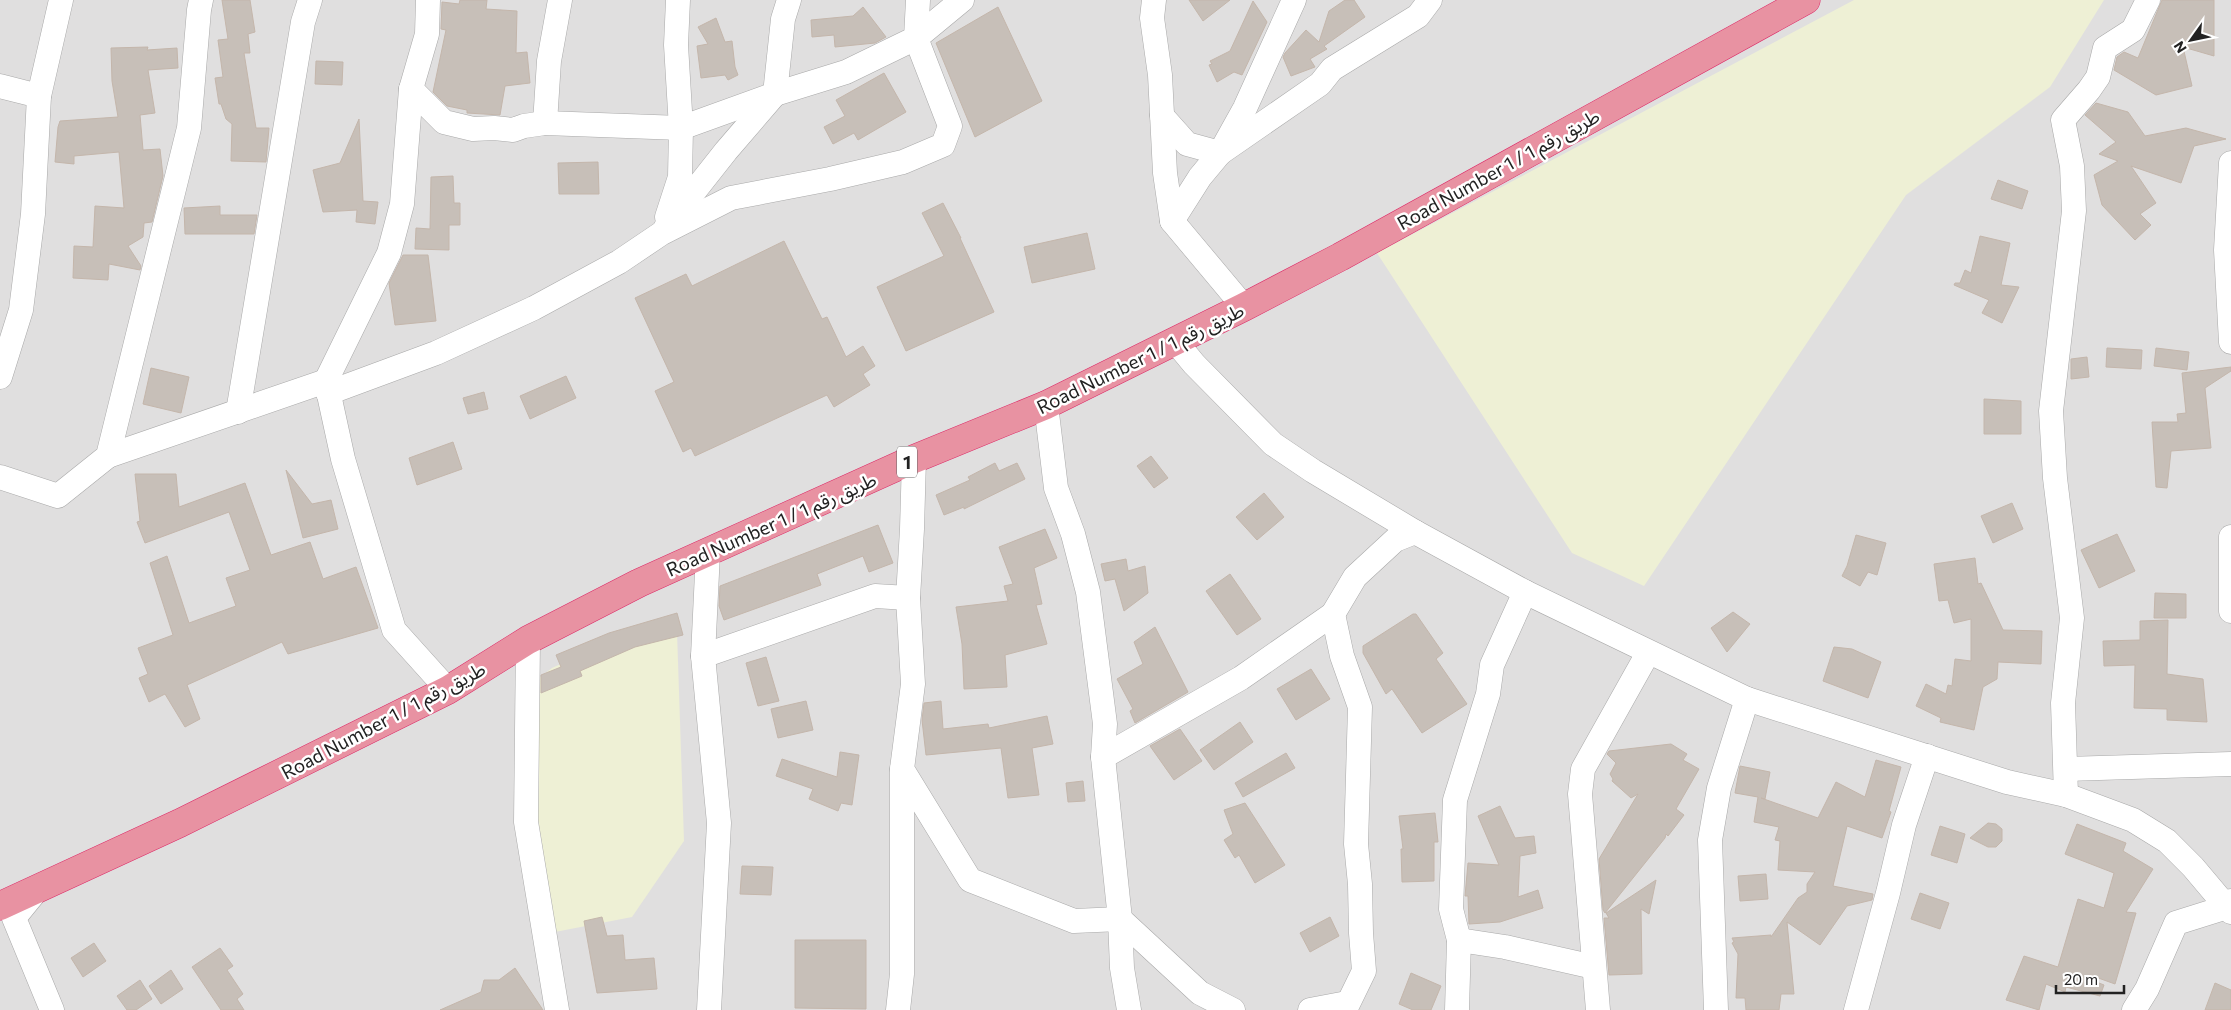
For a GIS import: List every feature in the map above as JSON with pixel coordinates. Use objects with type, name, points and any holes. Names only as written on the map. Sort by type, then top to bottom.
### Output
[{"type":"highway","name":"Road Number 1 / طريق رقم 1","points":[[0,906],[189,819],[448,690],[528,640],[639,584],[914,459],[1046,405],[1244,307],[1340,257],[1806,0]]},
{"type":"street","points":[[0,377],[20,310],[33,214],[39,96],[61,0]]},
{"type":"street","points":[[108,456],[189,128],[198,10],[201,0]]},
{"type":"street","points":[[238,412],[301,31],[310,0]]},
{"type":"street","points":[[428,0],[427,34],[411,89],[402,204],[389,254],[327,387],[343,459],[394,630],[448,690]]},
{"type":"street","points":[[545,123],[549,61],[560,0]]},
{"type":"street","points":[[662,233],[680,177],[681,128],[676,45],[678,0]]},
{"type":"street","points":[[662,233],[726,151],[775,94],[783,19],[789,0]]},
{"type":"street","points":[[0,477],[58,496],[108,456],[238,412],[436,353],[534,308],[619,262],[662,233],[731,198],[830,179],[903,162],[943,145],[950,126],[916,38],[918,0]]},
{"type":"street","points":[[1154,0],[1152,18],[1160,75],[1165,173],[1172,221],[1244,307]]},
{"type":"street","points":[[1172,221],[1200,177],[1220,153],[1245,108],[1294,0]]},
{"type":"street","points":[[1162,116],[1187,144],[1220,153],[1320,84],[1332,69],[1418,16],[1430,0]]},
{"type":"street","points":[[2066,794],[2063,702],[2072,618],[2055,478],[2051,412],[2074,211],[2072,166],[2063,120],[2098,77],[2104,48],[2133,30],[2148,0]]},
{"type":"street","points":[[411,89],[444,122],[473,129],[494,128],[513,130],[524,126],[545,123],[681,128],[775,94],[846,72],[916,38],[958,1]]},
{"type":"street","points":[[0,86],[39,96]]},
{"type":"street","points":[[2231,163],[2226,250],[2231,342]]},
{"type":"street","points":[[1175,341],[1194,364],[1273,444],[1415,532],[1525,592],[1648,653],[1747,699],[2007,782],[2066,794],[2133,820],[2167,841],[2230,907],[2176,923],[2147,988],[2134,1010]]},
{"type":"street","points":[[1046,405],[1056,488],[1073,534],[1088,592],[1105,724],[1104,756],[1120,919],[1122,968],[1129,1010]]},
{"type":"street","points":[[898,1010],[902,974],[902,769],[913,684],[908,598],[914,459]]},
{"type":"street","points":[[1104,756],[1241,678],[1333,614],[1354,577],[1395,540],[1415,532]]},
{"type":"street","points":[[2231,538],[2231,611]]},
{"type":"street","points":[[708,552],[704,656],[719,823],[709,1010]]},
{"type":"street","points":[[1457,1010],[1458,940],[1451,909],[1455,800],[1488,694],[1492,665],[1525,592]]},
{"type":"street","points":[[704,656],[876,596],[908,598]]},
{"type":"street","points":[[1310,1010],[1346,1006],[1364,971],[1356,816],[1360,707],[1342,656],[1333,614]]},
{"type":"street","points":[[528,640],[526,822],[557,1010]]},
{"type":"street","points":[[1598,1010],[1580,794],[1583,769],[1648,653]]},
{"type":"street","points":[[1716,1010],[1710,840],[1719,788],[1747,699]]},
{"type":"street","points":[[1856,1010],[1888,893],[1904,825],[1927,756]]},
{"type":"street","points":[[2066,769],[2231,764]]},
{"type":"street","points":[[902,769],[970,880],[1074,921],[1120,919],[1200,993],[1233,1010]]},
{"type":"street","points":[[36,891],[14,918],[52,1010]]},
{"type":"street","points":[[1458,940],[1505,947],[1594,967]]},
{"type":"shaded area","points":[[0,0],[2231,0],[2231,1010],[0,1010]]},
{"type":"green space","points":[[1854,0],[2104,0],[2050,87],[1906,195],[1644,586],[1572,553],[1377,253]]},
{"type":"green space","points":[[677,632],[684,841],[632,917],[555,932],[519,693],[552,668],[596,648]]},
{"type":"building","points":[[222,0],[250,0],[255,32],[248,34],[250,53],[244,53],[256,128],[269,128],[266,162],[231,161],[232,124],[226,119],[221,104],[219,104],[215,78],[223,77],[218,40],[228,39]]},
{"type":"building","points":[[460,0],[487,0],[486,9],[517,11],[516,53],[527,52],[530,83],[505,86],[500,115],[467,113],[467,110],[447,106],[433,92],[446,30],[441,29],[442,2],[459,4]]},
{"type":"building","points":[[1189,0],[1230,0],[1203,21]]},
{"type":"building","points":[[1345,0],[1354,0],[1365,17],[1324,46],[1327,49],[1310,59],[1315,67],[1291,76],[1283,57],[1285,53],[1306,30],[1319,42],[1329,11]]},
{"type":"building","points":[[2162,0],[2214,0],[2214,56],[2183,47],[2192,86],[2156,95],[2114,70],[2117,57],[2124,52],[2138,58]]},
{"type":"building","points":[[1253,1],[1267,22],[1242,75],[1234,72],[1217,82],[1209,65],[1212,64],[1210,61],[1230,51]]},
{"type":"building","points":[[863,7],[886,37],[875,43],[835,47],[834,35],[812,37],[811,20],[853,16]]},
{"type":"building","points":[[998,7],[1042,101],[975,137],[936,43]]},
{"type":"building","points":[[716,18],[725,42],[732,41],[735,67],[738,75],[728,80],[725,75],[701,78],[697,46],[708,44],[698,27]]},
{"type":"building","points":[[148,47],[147,50],[177,48],[178,68],[148,70],[155,113],[140,115],[143,150],[160,149],[163,176],[152,222],[144,223],[143,237],[128,246],[141,266],[140,270],[109,264],[108,280],[73,278],[74,246],[93,247],[95,206],[124,208],[119,152],[74,156],[74,164],[55,162],[58,127],[60,121],[118,117],[112,81],[111,48]]},
{"type":"building","points":[[316,61],[343,62],[342,85],[315,84]]},
{"type":"building","points":[[884,73],[906,112],[858,140],[854,133],[833,144],[824,127],[845,116],[836,100]]},
{"type":"building","points":[[2096,103],[2128,112],[2145,136],[2186,128],[2226,139],[2194,146],[2181,183],[2131,166],[2156,203],[2140,214],[2151,225],[2135,240],[2102,205],[2094,175],[2118,161],[2099,154],[2116,142],[2085,115]]},
{"type":"building","points":[[359,119],[363,201],[378,202],[375,224],[356,222],[357,210],[323,212],[313,170],[340,163]]},
{"type":"building","points":[[598,162],[599,194],[559,194],[558,163]]},
{"type":"building","points":[[453,176],[454,203],[460,203],[460,225],[449,225],[449,250],[415,249],[416,228],[430,229],[431,177]]},
{"type":"building","points":[[1998,180],[2028,191],[2022,209],[1991,199]]},
{"type":"building","points":[[943,203],[994,312],[906,351],[877,287],[944,256],[922,213]]},
{"type":"building","points":[[220,206],[220,215],[257,215],[254,234],[185,234],[184,208]]},
{"type":"building","points":[[1087,233],[1095,269],[1032,283],[1024,247]]},
{"type":"building","points":[[1980,236],[2010,243],[2001,285],[2019,287],[2002,323],[1982,313],[1989,300],[1954,285],[1955,283],[1960,283],[1965,270],[1971,273]]},
{"type":"building","points":[[784,241],[822,319],[827,317],[846,357],[863,346],[875,366],[863,374],[870,385],[834,407],[827,395],[695,456],[691,448],[683,452],[655,391],[674,382],[635,298],[686,274],[692,286]]},
{"type":"building","points":[[403,255],[428,255],[436,321],[395,325],[389,283]]},
{"type":"building","points":[[2107,348],[2142,350],[2141,369],[2106,367]]},
{"type":"building","points":[[2156,348],[2189,352],[2187,370],[2154,366]]},
{"type":"building","points":[[2087,357],[2089,377],[2071,379],[2071,359]]},
{"type":"building","points":[[2231,367],[2231,371],[2205,388],[2211,448],[2171,451],[2167,488],[2156,487],[2152,422],[2178,422],[2177,414],[2186,413],[2182,373]]},
{"type":"building","points":[[151,368],[189,377],[181,413],[143,404]]},
{"type":"building","points":[[566,376],[576,398],[530,419],[520,396]]},
{"type":"building","points":[[484,392],[488,409],[468,414],[463,398]]},
{"type":"building","points":[[1984,399],[2021,401],[2021,434],[1984,434]]},
{"type":"building","points":[[453,442],[462,469],[417,485],[409,458]]},
{"type":"building","points":[[1151,456],[1168,478],[1154,488],[1137,466]]},
{"type":"building","points":[[995,463],[999,471],[1017,463],[1025,479],[964,509],[964,507],[944,515],[936,495],[970,480],[968,477]]},
{"type":"building","points":[[286,470],[312,504],[331,500],[338,529],[303,538]]},
{"type":"building","points":[[135,474],[176,474],[179,507],[245,483],[271,555],[310,542],[323,579],[356,567],[378,628],[288,654],[282,642],[187,685],[200,719],[185,727],[165,694],[149,702],[139,678],[148,674],[138,648],[173,635],[150,563],[167,556],[189,623],[236,606],[226,578],[250,570],[229,512],[145,543],[137,522],[140,521]]},
{"type":"building","points":[[1264,493],[1284,517],[1257,540],[1236,517]]},
{"type":"building","points":[[2012,503],[2023,529],[1993,543],[1981,516]]},
{"type":"building","points":[[878,525],[893,563],[869,572],[863,556],[817,574],[821,585],[724,620],[719,606],[720,586]]},
{"type":"building","points":[[1045,529],[1057,558],[1034,568],[1042,604],[1036,605],[1047,644],[1005,655],[1007,687],[964,689],[962,644],[956,607],[1008,601],[1004,586],[1013,584],[999,547]]},
{"type":"building","points":[[2117,534],[2135,571],[2099,588],[2081,550]]},
{"type":"building","points":[[1856,535],[1886,543],[1877,575],[1868,572],[1860,586],[1842,576],[1847,566]]},
{"type":"building","points":[[1975,558],[1978,584],[1981,583],[2003,630],[2042,631],[2041,664],[1998,662],[1997,679],[1983,687],[1974,730],[1940,722],[1941,718],[1916,706],[1926,684],[1946,694],[1948,685],[1952,686],[1955,659],[1971,661],[1971,619],[1954,623],[1948,600],[1939,601],[1934,564]]},
{"type":"building","points":[[1126,559],[1128,571],[1145,566],[1148,593],[1124,611],[1115,579],[1105,581],[1101,564]]},
{"type":"building","points":[[1230,574],[1261,619],[1237,635],[1206,591]]},
{"type":"building","points":[[2155,593],[2186,594],[2186,618],[2154,618]]},
{"type":"building","points":[[1733,612],[1750,624],[1727,652],[1711,628]]},
{"type":"building","points":[[677,613],[683,635],[635,647],[580,671],[582,676],[541,693],[541,675],[561,667],[556,655],[609,633]]},
{"type":"building","points":[[1413,614],[1416,614],[1443,653],[1436,659],[1467,704],[1422,733],[1392,689],[1386,694],[1363,653],[1363,646]]},
{"type":"building","points":[[2168,620],[2167,674],[2203,679],[2207,722],[2167,720],[2167,709],[2134,708],[2135,665],[2104,666],[2103,641],[2140,640],[2140,621]]},
{"type":"building","points":[[1155,627],[1188,692],[1135,723],[1130,711],[1133,709],[1117,679],[1143,664],[1134,642]]},
{"type":"building","points":[[1834,647],[1852,649],[1881,662],[1868,698],[1823,681]]},
{"type":"building","points":[[766,657],[779,701],[758,706],[746,663]]},
{"type":"building","points":[[1311,669],[1330,699],[1296,720],[1277,689]]},
{"type":"building","points":[[806,701],[813,730],[778,738],[771,709]]},
{"type":"building","points":[[941,701],[943,729],[988,724],[989,728],[1047,716],[1053,744],[1032,748],[1039,795],[1008,798],[1001,748],[926,755],[922,720],[924,703]]},
{"type":"building","points":[[1240,722],[1253,742],[1214,770],[1200,750]]},
{"type":"building","points":[[1180,729],[1202,761],[1174,780],[1150,746]]},
{"type":"building","points":[[1671,744],[1687,754],[1683,760],[1699,769],[1676,809],[1684,815],[1668,836],[1666,834],[1665,838],[1605,913],[1603,910],[1599,859],[1638,794],[1631,798],[1612,781],[1613,779],[1610,774],[1616,763],[1607,754],[1609,751]]},
{"type":"building","points":[[840,752],[859,755],[852,805],[841,803],[838,811],[809,799],[813,789],[776,776],[782,759],[837,777]]},
{"type":"building","points":[[1286,753],[1295,768],[1243,797],[1235,783]]},
{"type":"building","points":[[1876,760],[1901,767],[1889,811],[1891,812],[1882,838],[1847,826],[1833,886],[1873,894],[1872,900],[1847,906],[1820,945],[1787,922],[1794,994],[1781,994],[1779,1010],[1746,1010],[1745,998],[1736,998],[1738,954],[1732,943],[1734,942],[1732,938],[1771,935],[1771,937],[1798,898],[1807,892],[1807,884],[1815,872],[1778,870],[1780,841],[1775,840],[1779,827],[1754,822],[1758,797],[1735,793],[1740,766],[1770,772],[1765,799],[1761,798],[1818,818],[1836,782],[1865,797]]},
{"type":"building","points":[[1083,781],[1085,801],[1068,802],[1066,783]]},
{"type":"building","points":[[1245,803],[1285,865],[1255,883],[1239,855],[1235,858],[1224,840],[1233,834],[1224,810]]},
{"type":"building","points":[[1500,806],[1515,838],[1534,836],[1536,853],[1520,856],[1518,897],[1538,890],[1543,908],[1500,922],[1469,924],[1468,896],[1465,896],[1468,863],[1499,865],[1478,816]]},
{"type":"building","points":[[1435,813],[1438,842],[1434,842],[1434,881],[1402,882],[1401,849],[1403,849],[1399,816]]},
{"type":"building","points":[[1988,823],[1996,824],[2002,829],[2002,841],[1996,847],[1988,847],[1970,838]]},
{"type":"building","points":[[2077,824],[2126,843],[2123,851],[2153,869],[2126,912],[2136,913],[2115,984],[2090,975],[2089,979],[2104,985],[2100,996],[2066,987],[2065,992],[2046,984],[2039,1010],[2006,1000],[2024,956],[2058,967],[2078,899],[2104,908],[2114,873],[2065,854]]},
{"type":"building","points":[[1940,826],[1965,834],[1957,863],[1931,855]]},
{"type":"building","points":[[742,866],[773,867],[771,895],[740,894]]},
{"type":"building","points":[[1766,874],[1768,899],[1740,901],[1738,876]]},
{"type":"building","points":[[1656,880],[1649,914],[1641,909],[1642,974],[1609,975],[1604,918],[1609,918],[1606,913]]},
{"type":"building","points":[[1920,893],[1949,903],[1940,929],[1911,919]]},
{"type":"building","points":[[602,917],[607,936],[623,935],[625,960],[654,958],[657,989],[597,993],[584,921]]},
{"type":"building","points":[[1330,917],[1339,936],[1310,952],[1300,933]]},
{"type":"building","points":[[795,940],[866,940],[866,1009],[795,1008]]},
{"type":"building","points":[[94,943],[106,961],[83,977],[71,958]]},
{"type":"building","points":[[220,948],[233,966],[227,970],[243,994],[237,999],[244,1010],[221,1010],[192,967]]},
{"type":"building","points":[[515,968],[543,1010],[440,1010],[481,992],[484,980],[499,980]]},
{"type":"building","points":[[171,970],[183,989],[161,1004],[149,986]]},
{"type":"building","points":[[1411,973],[1441,986],[1431,1010],[1413,1010],[1399,1004]]},
{"type":"building","points":[[140,980],[152,999],[136,1010],[127,1010],[117,996]]},
{"type":"building","points":[[2215,983],[2231,990],[2231,1010],[2205,1010]]}]
